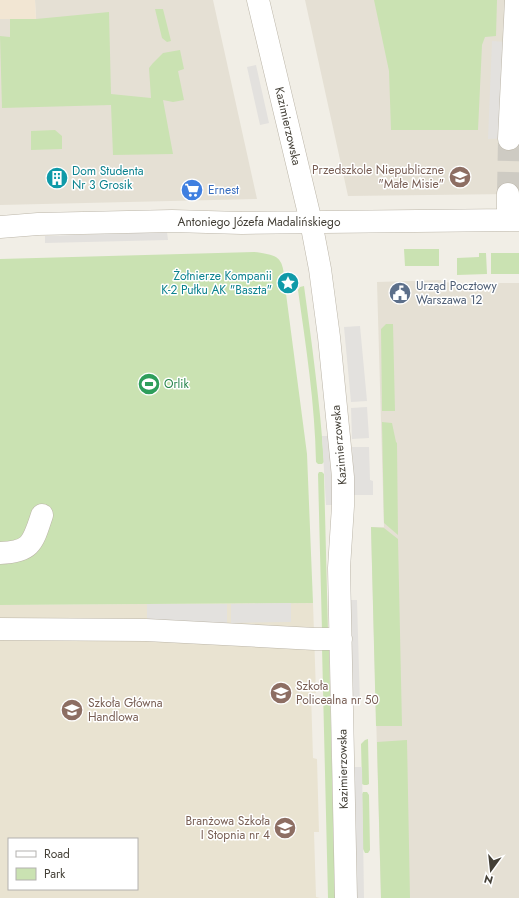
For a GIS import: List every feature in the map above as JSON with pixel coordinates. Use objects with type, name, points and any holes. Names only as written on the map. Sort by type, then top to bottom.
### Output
[{"type":"street","name":"Kazimierzowska","points":[[258,0],[311,222],[320,269],[329,337],[342,477],[343,506],[339,568],[346,898]]},
{"type":"street","points":[[509,139],[516,0]]},
{"type":"street","points":[[508,194],[513,220]]},
{"type":"street","name":"Antoniego Józefa Madalińskiego","points":[[0,227],[38,224],[172,221],[311,222],[513,220]]},
{"type":"street","points":[[0,553],[12,553],[27,547],[32,541],[42,515]]},
{"type":"street","points":[[0,629],[146,630],[341,639]]},
{"type":"shaded area","points":[[0,0],[35,0],[36,19],[0,19]]},
{"type":"shaded area","points":[[35,0],[213,0],[257,199],[0,205],[0,19],[36,19]]},
{"type":"shaded area","points":[[305,0],[519,0],[519,194],[348,196]]},
{"type":"shaded area","points":[[492,41],[519,43],[519,138],[488,139]]},
{"type":"shaded area","points":[[256,65],[269,123],[260,125],[247,67]]},
{"type":"shaded area","points":[[167,232],[168,240],[45,243],[45,236]]},
{"type":"shaded area","points":[[441,280],[441,282],[460,283],[519,283],[519,898],[381,898],[371,527],[384,527],[377,282]]},
{"type":"shaded area","points":[[360,326],[367,401],[351,402],[344,327]]},
{"type":"shaded area","points":[[367,407],[369,438],[352,439],[351,408]]},
{"type":"shaded area","points":[[322,436],[329,436],[333,505],[326,505]]},
{"type":"shaded area","points":[[352,447],[369,447],[370,480],[373,481],[373,495],[354,495]]},
{"type":"shaded area","points":[[350,600],[357,600],[360,705],[353,705]]},
{"type":"shaded area","points":[[291,603],[291,622],[231,623],[231,604]]},
{"type":"shaded area","points":[[313,603],[316,693],[311,693],[313,758],[317,759],[319,832],[314,832],[316,897],[320,898],[0,898],[0,605]]},
{"type":"shaded area","points":[[147,604],[227,604],[227,623],[147,623]]},
{"type":"shaded area","points":[[354,767],[362,767],[364,898],[357,898]]},
{"type":"green space","points":[[374,0],[497,0],[496,36],[485,37],[482,45],[478,130],[391,130],[389,71]]},
{"type":"green space","points":[[155,9],[163,9],[171,41],[167,42],[162,38]]},
{"type":"green space","points":[[109,12],[111,94],[151,98],[149,68],[163,53],[180,50],[184,69],[178,71],[184,100],[173,102],[163,100],[173,154],[113,155],[111,105],[2,108],[0,36],[10,37],[10,19],[36,19]]},
{"type":"green space","points":[[55,130],[62,136],[62,149],[31,150],[31,131]]},
{"type":"green space","points":[[404,249],[439,249],[439,266],[405,266]]},
{"type":"green space","name":"Orlik","points":[[254,252],[276,257],[282,264],[307,454],[313,603],[0,605],[0,259]]},
{"type":"green space","points":[[479,253],[486,253],[487,274],[457,275],[457,258],[479,257]]},
{"type":"green space","points":[[491,253],[519,253],[519,274],[491,274]]},
{"type":"green space","points":[[304,286],[320,418],[324,462],[322,464],[318,464],[316,462],[312,397],[298,290],[300,287]]},
{"type":"green space","points":[[386,324],[393,324],[395,411],[382,411],[381,329]]},
{"type":"green space","points":[[382,422],[392,423],[397,443],[398,535],[384,523]]},
{"type":"green space","points":[[319,472],[324,474],[328,631],[322,631]]},
{"type":"green space","points":[[371,527],[384,528],[398,539],[402,726],[376,726]]},
{"type":"green space","points":[[322,647],[329,647],[335,898],[328,898]]},
{"type":"green space","points":[[368,739],[369,784],[364,785],[362,784],[361,744]]},
{"type":"green space","points":[[407,740],[410,898],[381,898],[377,742]]},
{"type":"green space","points":[[363,792],[367,792],[369,795],[370,850],[368,853],[365,853],[363,849]]},
{"type":"tunnel","points":[[508,194],[509,139]]},
{"type":"place","name":"Przedszkole Niepubliczne \"Małe Misie\"","points":[[460,177]]},
{"type":"place","name":"Dom Studenta Nr 3 Grosik","points":[[57,178]]},
{"type":"place","name":"Ernest","points":[[192,190]]},
{"type":"place","name":"Żołnierze Kompanii K-2 Pułku AK \"Baszta\"","points":[[288,283]]},
{"type":"place","name":"Urząd Pocztowy Warszawa 12","points":[[400,293]]},
{"type":"place","name":"Orlik","points":[[149,384]]},
{"type":"place","name":"Szkoła Policealna nr 50","points":[[281,693]]},
{"type":"place","name":"Szkoła Główna Handlowa","points":[[72,710]]},
{"type":"place","name":"Branżowa Szkoła I Stopnia nr 4","points":[[285,828]]}]
